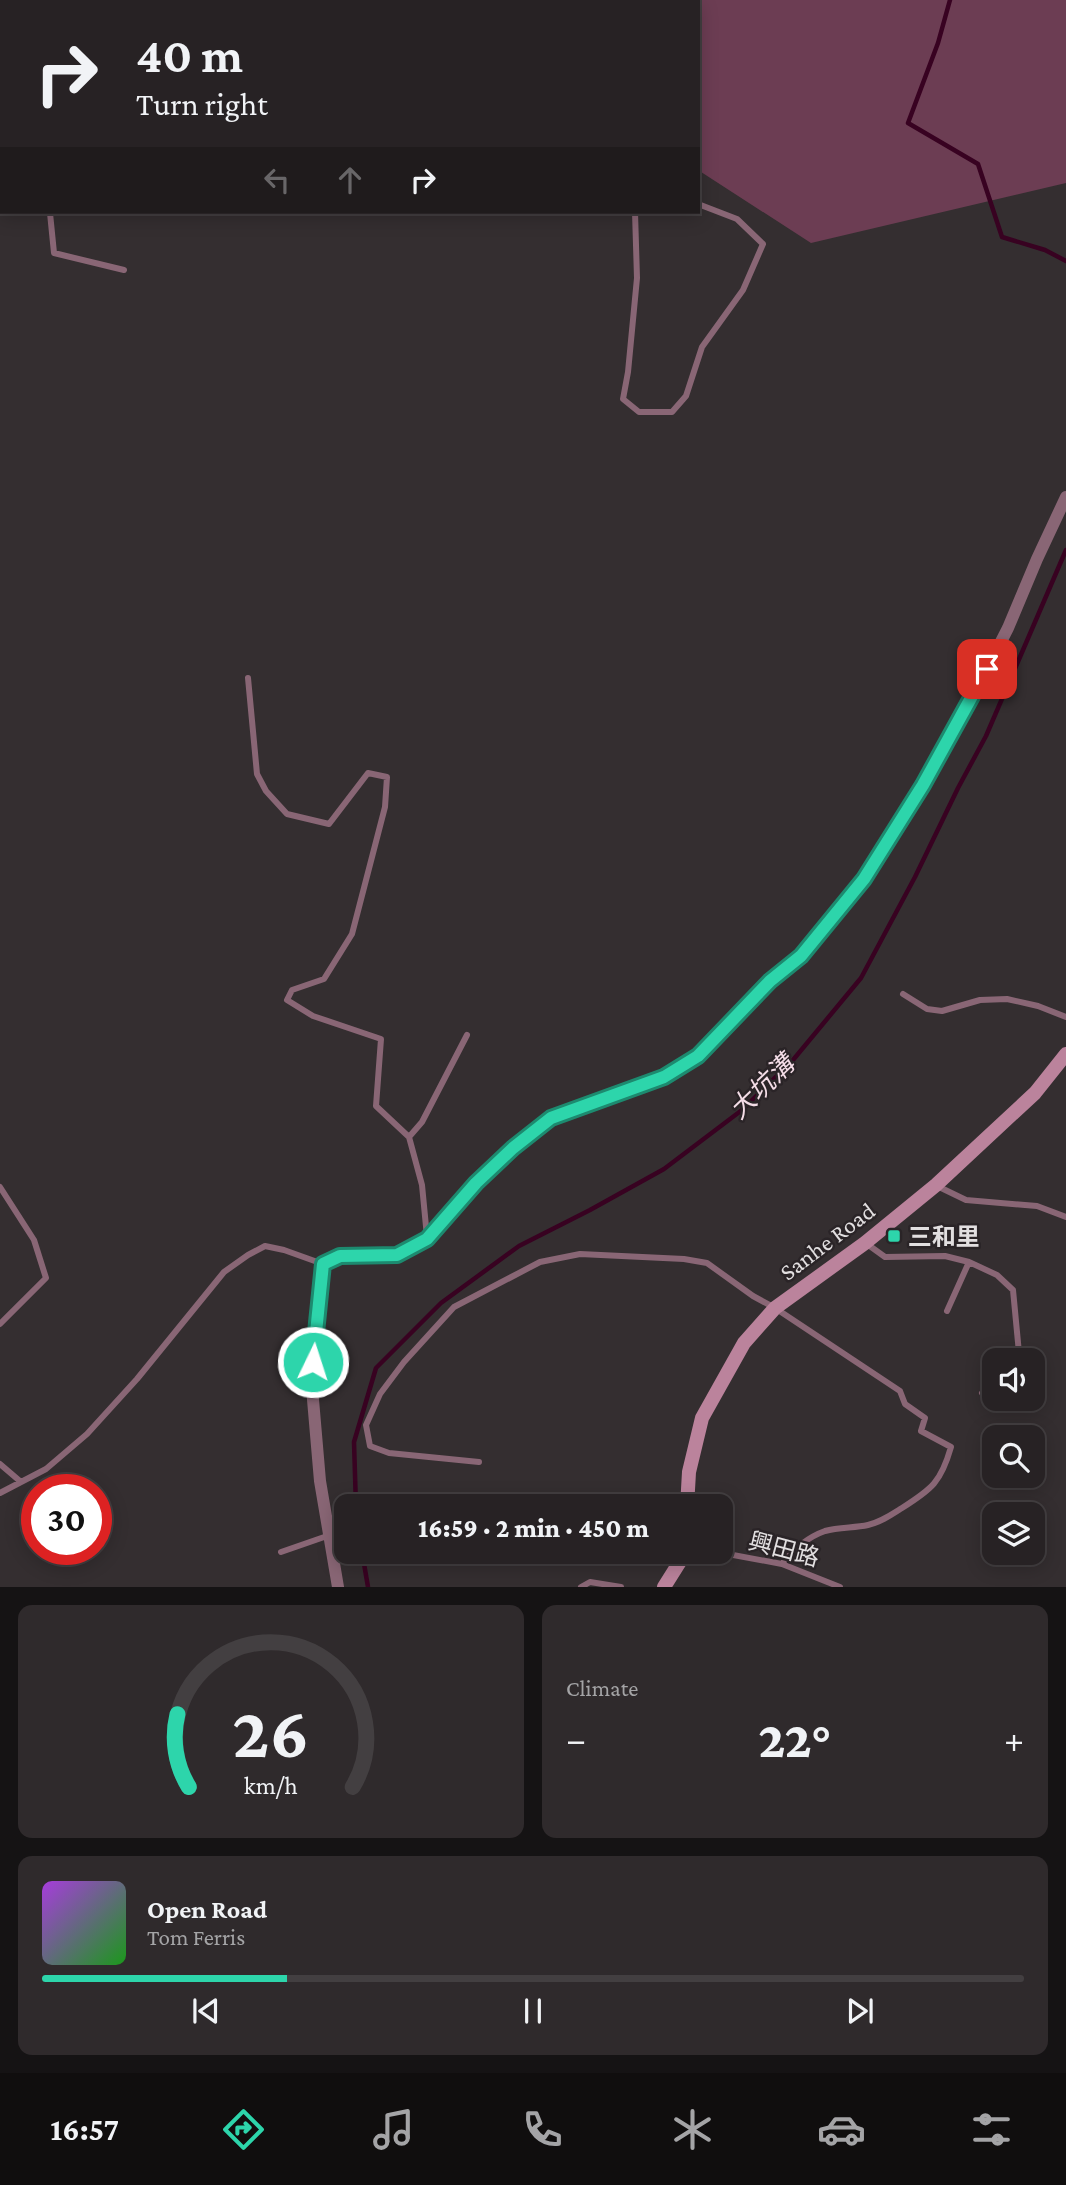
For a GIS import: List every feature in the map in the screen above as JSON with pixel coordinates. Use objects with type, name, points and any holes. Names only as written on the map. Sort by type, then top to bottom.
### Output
[{"type":"main road","name":"Sanhe Road","points":[[688,1494],[689,1472],[702,1418],[744,1343],[775,1308],[865,1243],[936,1185],[1035,1093],[1066,1054]]},
{"type":"main road","points":[[664,1587],[678,1564]]},
{"type":"street","points":[[338,1587],[320,1481],[312,1388],[323,1264],[340,1256],[397,1255],[427,1239],[476,1183],[513,1148],[551,1118],[664,1077],[698,1056],[770,981],[801,956],[864,879],[923,785],[966,710],[1008,628],[1066,497]]},
{"type":"lane","points":[[635,214],[637,278],[623,399],[639,412],[672,412],[686,396],[702,347],[743,290],[763,244],[737,219],[700,205]]},
{"type":"lane","points":[[50,214],[54,253],[124,270]]},
{"type":"lane","points":[[248,678],[257,774],[266,791],[287,814],[329,824],[368,773],[387,777],[385,807],[352,934],[324,979],[292,990],[287,1000],[313,1016],[381,1040],[376,1106],[409,1137],[422,1185],[427,1239]]},
{"type":"lane","points":[[903,994],[927,1009],[942,1011],[980,1000],[1007,999],[1038,1006],[1066,1017]]},
{"type":"lane","points":[[409,1137],[422,1122],[467,1035]]},
{"type":"lane","points":[[936,1185],[966,1200],[1037,1206],[1066,1217]]},
{"type":"lane","points":[[0,1188],[34,1240],[46,1278],[0,1324]]},
{"type":"lane","points":[[865,1243],[885,1257],[945,1256],[969,1262],[997,1275],[1013,1290],[1019,1348]]},
{"type":"lane","points":[[36,1474],[87,1434],[224,1272],[265,1247],[284,1250],[323,1264]]},
{"type":"lane","points":[[479,1462],[389,1452],[370,1446],[366,1425],[380,1394],[404,1362],[454,1307],[540,1262],[580,1254],[684,1259],[707,1263],[900,1391],[905,1404],[925,1418],[921,1432],[951,1447],[944,1470],[928,1492],[889,1517],[869,1525],[825,1531],[802,1544],[782,1564]]},
{"type":"lane","points":[[947,1311],[969,1262]]},
{"type":"lane","points":[[0,1464],[21,1482],[0,1493]]},
{"type":"lane","points":[[281,1552],[330,1535]]},
{"type":"lane","name":"興田路","points":[[733,1555],[782,1564],[840,1587]]},
{"type":"lane","points":[[581,1587],[590,1582],[621,1587]]},
{"type":"shaded area","points":[[700,0],[1066,0],[1066,183],[811,243],[700,171]]},
{"type":"waterway","points":[[950,0],[938,43],[908,123],[978,164],[1002,237],[1045,250],[1066,261]]},
{"type":"waterway","name":"大坑溝","points":[[356,1494],[354,1442],[376,1368],[441,1303],[519,1246],[664,1169],[742,1110],[793,1060],[861,978],[986,736],[1066,550]]},
{"type":"waterway","name":"大坑溝","points":[[364,1564],[368,1587]]},
{"type":"place","name":"三和里","points":[[894,1236]]},
{"type":"route","points":[[313,1362],[323,1264],[340,1256],[397,1255],[427,1239],[476,1183],[513,1148],[551,1118],[664,1077],[698,1056],[770,981],[801,956],[864,879],[894,834],[987,669]]}]
